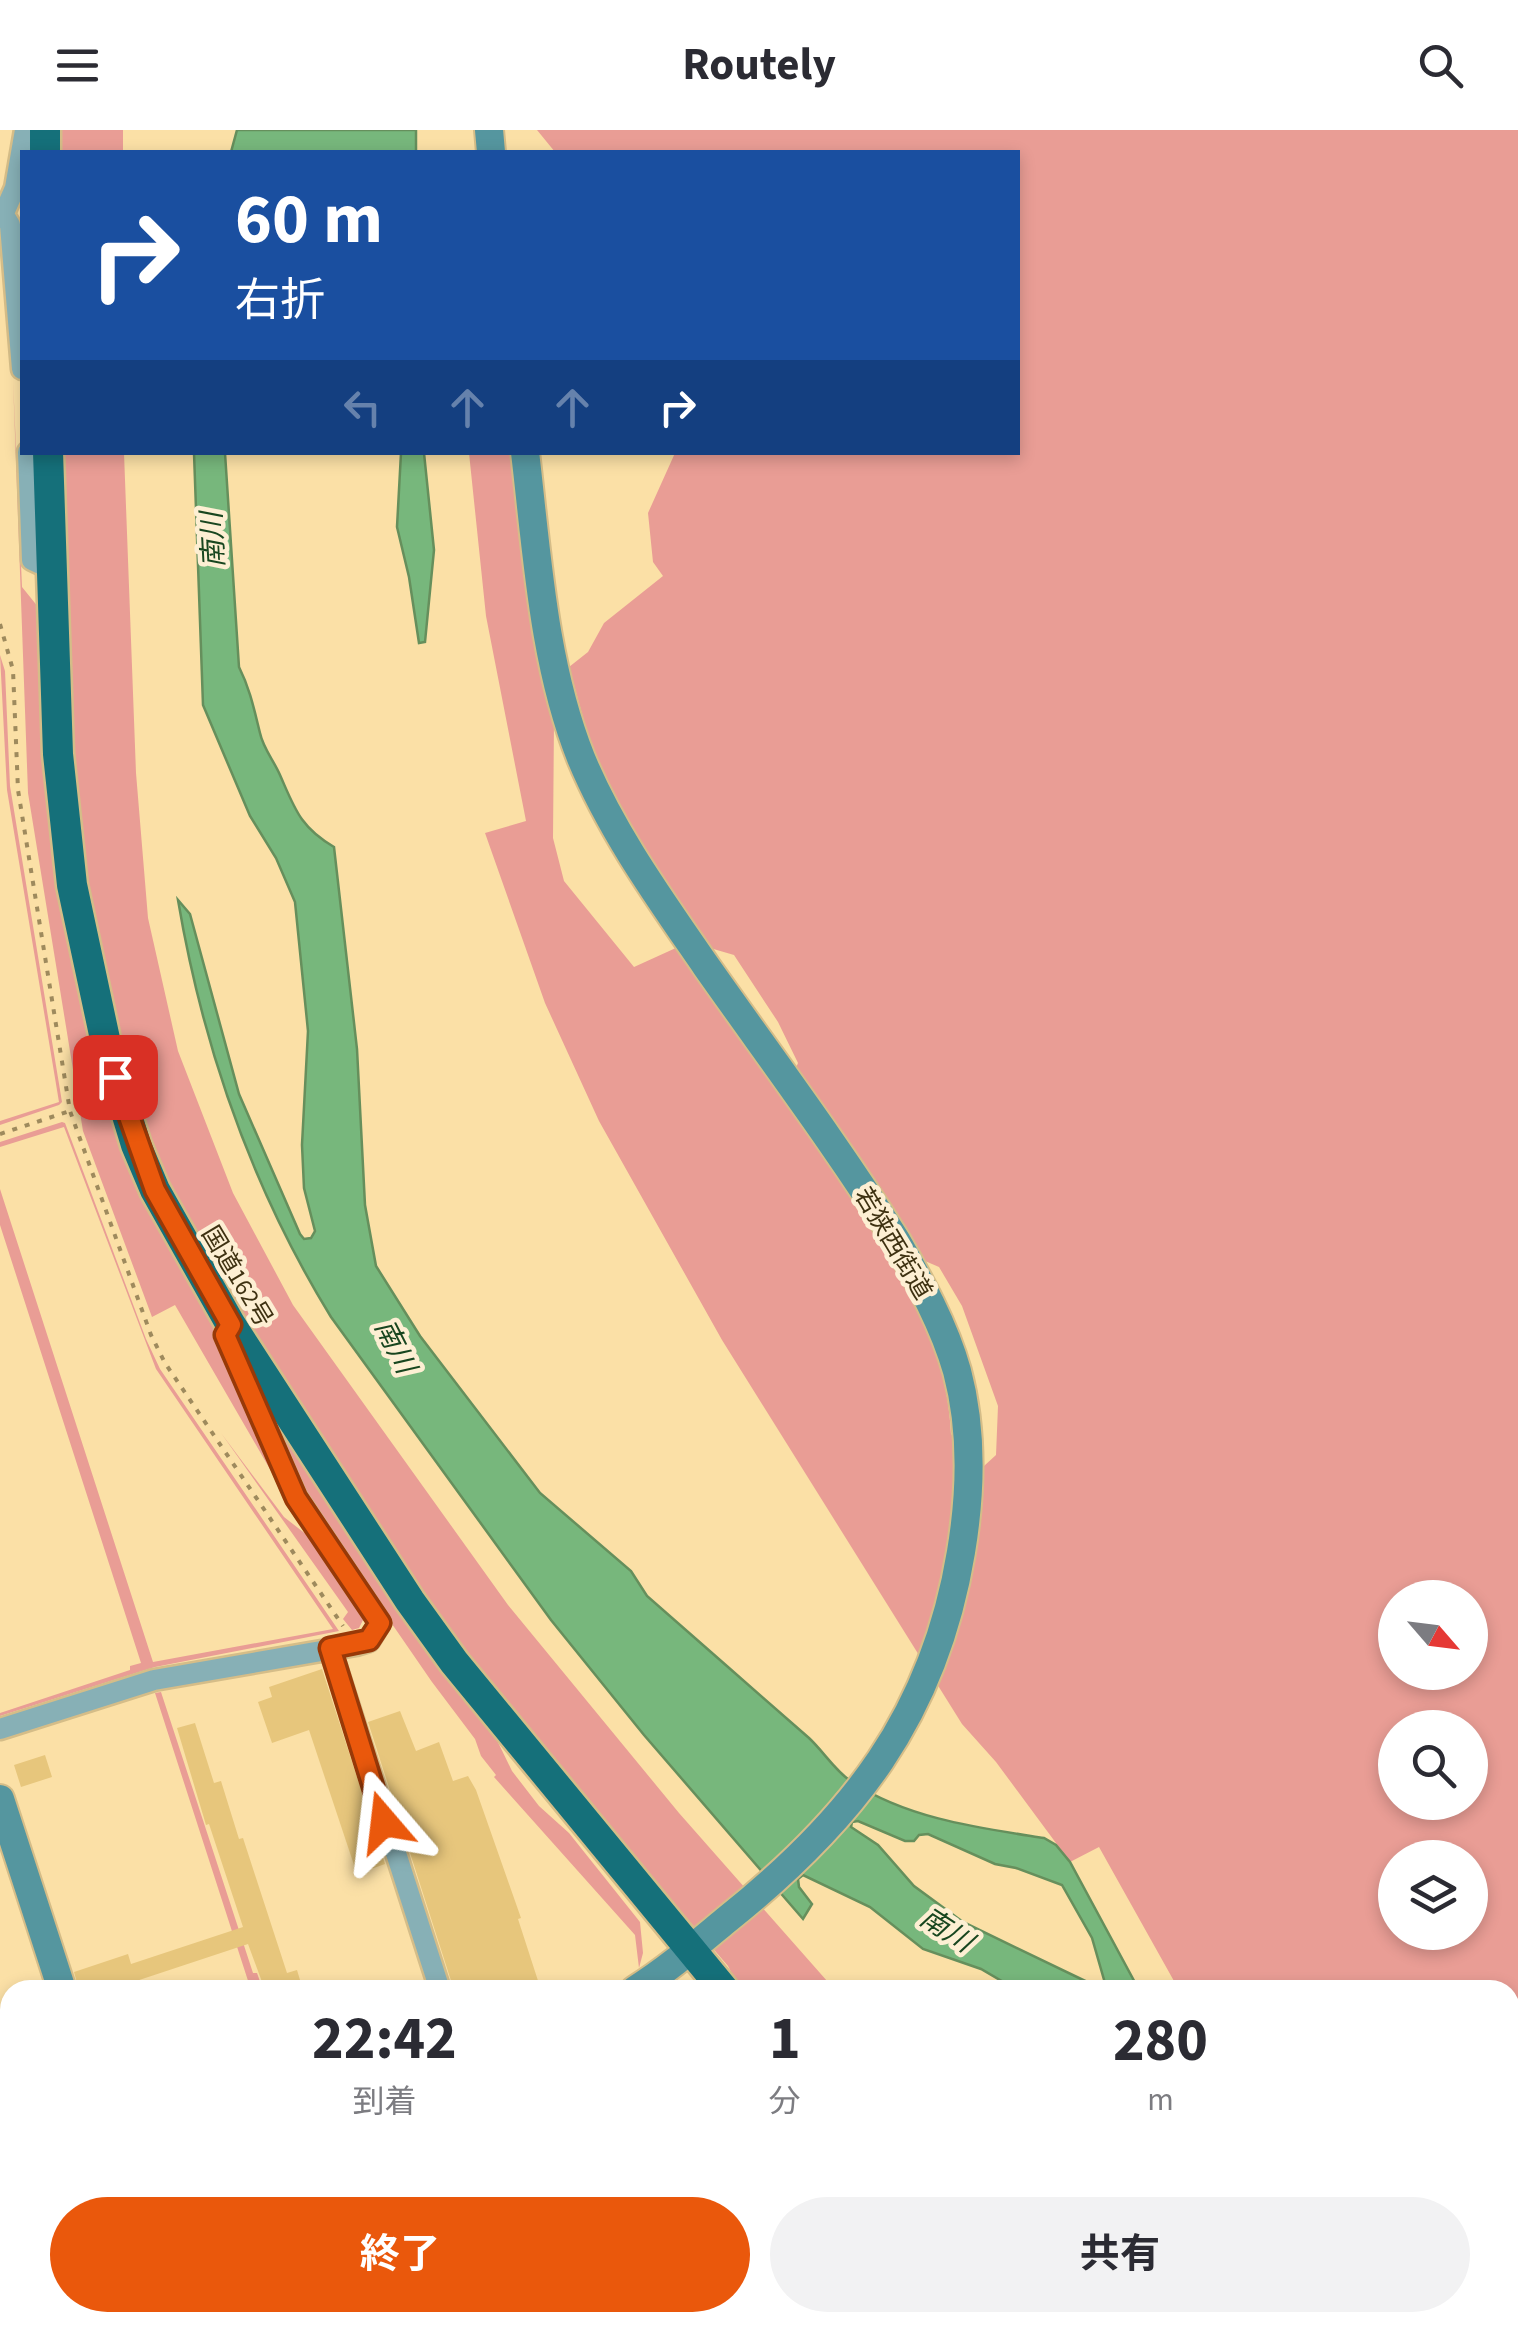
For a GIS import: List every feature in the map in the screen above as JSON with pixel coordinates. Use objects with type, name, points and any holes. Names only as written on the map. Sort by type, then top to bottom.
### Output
[{"type":"highway","name":"国道162号","points":[[48,455],[62,813],[82,942],[108,1053],[136,1145],[155,1190],[231,1325],[381,1558],[454,1662],[697,1944],[718,1980]]},
{"type":"street","points":[[20,159],[15,188],[2,210],[10,226],[20,345]]},
{"type":"street","points":[[28,455],[32,560],[51,569]]},
{"type":"street","name":"若狭西街道","points":[[525,455],[557,673],[588,773],[623,842],[664,905],[896,1240],[925,1291],[950,1348],[967,1425],[968,1496],[958,1573],[943,1631],[915,1702],[882,1762],[844,1810],[770,1885],[648,1980]]},
{"type":"street","points":[[0,1729],[154,1680],[369,1640],[380,1623],[296,1498],[234,1359],[225,1335],[231,1325]]},
{"type":"street","points":[[330,1648],[437,1980]]},
{"type":"street","points":[[0,1799],[59,1980]]},
{"type":"path","points":[[0,1134],[70,1112]]},
{"type":"shaded area","points":[[54,130],[123,130],[123,150],[54,150]]},
{"type":"shaded area","points":[[537,130],[1518,130],[1518,1980],[1173,1980],[1099,1847],[1070,1862],[996,1762],[962,1724],[722,1340],[599,1121],[545,1003],[485,833],[526,821],[486,616],[469,455],[516,455],[554,722],[553,838],[564,881],[634,967],[678,947],[852,1193],[899,1268],[935,1348],[946,1390],[951,1434],[984,1466],[996,1455],[998,1406],[962,1306],[939,1267],[925,1261],[795,1070],[798,1063],[778,1022],[734,955],[710,948],[635,837],[592,750],[569,667],[588,652],[604,623],[663,576],[653,562],[648,513],[674,455],[1020,455],[1020,150],[553,150]]},
{"type":"shaded area","points":[[13,379],[22,587],[43,613],[66,909],[225,1361],[282,1490],[175,1305],[152,1317],[83,1131],[28,793]]},
{"type":"shaded area","points":[[58,455],[124,455],[136,773],[148,918],[178,1051],[233,1193],[293,1305],[508,1605],[679,1813],[826,1980],[735,1980],[728,1966],[684,1915],[667,1902],[463,1657],[202,1261],[130,1099],[72,812]]},
{"type":"shaded area","points":[[0,655],[5,671],[10,786],[62,1102],[0,1125],[0,1121],[59,1102],[7,790]]},
{"type":"shaded area","points":[[65,1123],[160,1369],[339,1631],[155,1667],[0,1716],[141,1663],[0,1225],[0,1189],[153,1662],[333,1629],[156,1369],[64,1127],[0,1147],[0,1142]]},
{"type":"shaded area","points":[[243,1362],[494,1734],[512,1771],[539,1806],[569,1833],[640,1922],[643,1953],[639,1968],[635,1935],[494,1777],[475,1739],[299,1489]]},
{"type":"shaded area","points":[[221,1433],[284,1517],[316,1542],[365,1616],[359,1628],[352,1630],[343,1619],[348,1612]]},
{"type":"shaded area","points":[[161,1692],[253,1973],[259,1980],[248,1980],[155,1693]]},
{"type":"water","points":[[237,130],[416,130],[416,150],[232,150]]},
{"type":"water","name":"南川","points":[[194,455],[225,455],[239,667],[261,739],[300,816],[313,832],[334,847],[357,1049],[365,1205],[376,1266],[420,1336],[540,1493],[631,1571],[647,1596],[809,1738],[852,1782],[920,1813],[1044,1838],[1056,1845],[1070,1862],[1134,1980],[1104,1980],[1092,1938],[1062,1885],[995,1864],[928,1834],[905,1841],[858,1821],[852,1822],[851,1827],[878,1845],[914,1886],[963,1922],[1083,1980],[1000,1980],[981,1969],[923,1949],[870,1907],[803,1875],[798,1879],[799,1887],[812,1904],[803,1919],[551,1620],[331,1317],[278,1219],[235,1116],[201,1010],[178,900],[190,914],[239,1094],[300,1234],[304,1239],[311,1238],[315,1231],[304,1188],[302,1145],[308,1031],[295,902],[276,858],[250,816],[203,705]]},
{"type":"water","points":[[401,455],[424,455],[434,550],[425,642],[419,643],[397,527]]},
{"type":"building","points":[[322,1669],[385,1864],[357,1874],[309,1730],[272,1743],[258,1702],[272,1697],[269,1687]]},
{"type":"building","points":[[400,1711],[416,1751],[439,1742],[453,1781],[468,1776],[521,1918],[518,1919],[538,1980],[451,1980],[368,1722]]},
{"type":"building","points":[[195,1723],[214,1783],[221,1781],[239,1839],[243,1838],[287,1973],[297,1970],[300,1980],[261,1980],[248,1944],[139,1980],[76,1980],[74,1972],[128,1954],[131,1964],[243,1927],[209,1824],[206,1825],[177,1728]]},
{"type":"building","points":[[45,1755],[52,1777],[21,1787],[14,1765]]},
{"type":"route","points":[[115,1077],[155,1190],[231,1325],[225,1335],[234,1359],[296,1498],[380,1623],[369,1640],[330,1648],[384,1822]]}]
